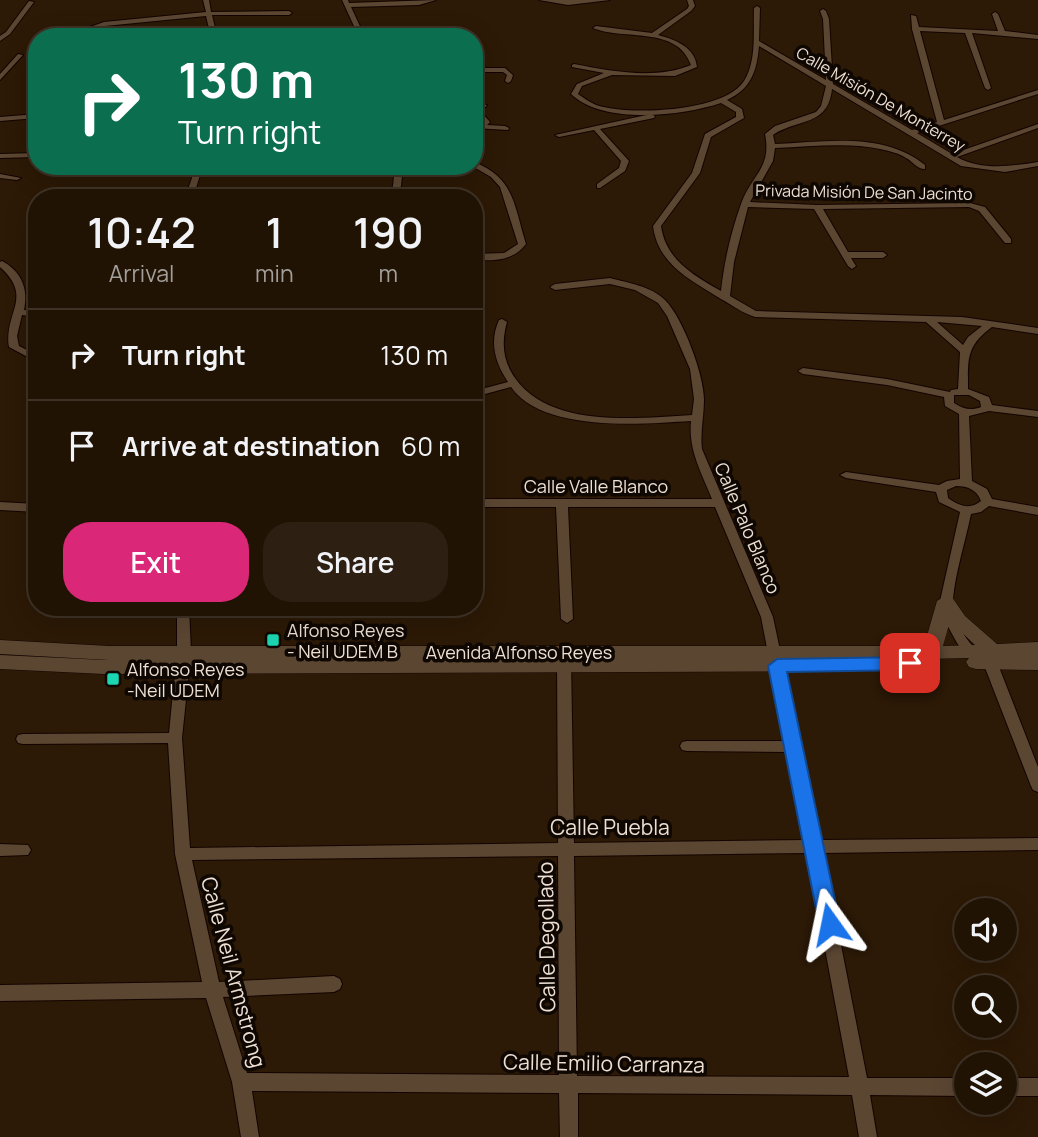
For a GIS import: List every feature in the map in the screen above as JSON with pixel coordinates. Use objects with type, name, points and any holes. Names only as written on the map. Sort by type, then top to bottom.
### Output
[{"type":"main road","points":[[932,653],[946,601]]},
{"type":"main road","points":[[946,601],[958,620],[991,656]]},
{"type":"main road","name":"Avenida Alfonso Reyes","points":[[0,647],[183,659],[776,659],[991,656],[1038,649]]},
{"type":"main road","name":"Avenida Alfonso Reyes","points":[[776,659],[970,651],[1038,663]]},
{"type":"main road","name":"Avenida Alfonso Reyes","points":[[0,662],[104,667],[183,659]]},
{"type":"street","points":[[206,0],[212,28]]},
{"type":"street","points":[[358,28],[347,3],[419,3],[433,0]]},
{"type":"street","points":[[542,0],[568,3],[607,0]]},
{"type":"street","points":[[652,36],[689,10],[692,6],[690,0]]},
{"type":"street","points":[[0,38],[8,33],[31,2]]},
{"type":"street","points":[[559,135],[722,100],[751,77],[757,8]]},
{"type":"street","points":[[725,297],[729,269],[746,204],[771,163],[774,146],[769,134],[778,128],[819,114],[831,87],[826,19],[823,11]]},
{"type":"street","points":[[92,28],[99,24],[210,13],[289,13]]},
{"type":"street","points":[[995,14],[1002,33]]},
{"type":"street","points":[[913,16],[941,122]]},
{"type":"street","points":[[574,65],[611,73],[675,75],[695,66],[693,56],[683,46],[652,36],[596,28]]},
{"type":"street","points":[[915,29],[1038,35]]},
{"type":"street","points":[[968,32],[988,88]]},
{"type":"street","name":"Calle Misión De Monterrey","points":[[755,41],[950,157],[976,167],[996,170],[1038,164]]},
{"type":"street","points":[[0,78],[20,55]]},
{"type":"street","points":[[483,70],[505,71],[510,75],[508,81]]},
{"type":"street","points":[[611,73],[579,85],[574,94],[584,102],[604,108],[676,111]]},
{"type":"street","points":[[910,133],[1038,92]]},
{"type":"street","points":[[722,100],[739,111],[740,118],[708,136],[696,173],[657,226],[656,231],[670,258],[682,271],[746,311],[767,316],[927,318],[1038,331]]},
{"type":"street","points":[[0,118],[28,116]]},
{"type":"street","points":[[483,126],[505,128]]},
{"type":"street","points":[[950,157],[1038,126]]},
{"type":"street","points":[[595,127],[625,161],[622,169],[600,186]]},
{"type":"street","points":[[774,146],[864,143],[911,157],[922,167]]},
{"type":"street","points":[[0,156],[28,155]]},
{"type":"street","points":[[483,168],[503,186],[522,244],[513,253],[502,257],[483,257]]},
{"type":"street","points":[[0,176],[17,177]]},
{"type":"street","name":"Privada Misión De San Jacinto","points":[[746,204],[817,207],[970,205],[982,209],[1008,241]]},
{"type":"street","points":[[817,207],[852,266]]},
{"type":"street","points":[[846,256],[883,255]]},
{"type":"street","points":[[2,264],[9,269],[21,289],[23,298],[12,331],[14,347],[28,354]]},
{"type":"street","name":"Calle Palo Blanco","points":[[555,287],[610,281],[638,288],[661,300],[672,316],[695,369],[699,399],[696,449],[717,503],[757,590],[776,659]]},
{"type":"street","points":[[20,313],[28,313]]},
{"type":"street","points":[[927,318],[963,351]]},
{"type":"street","points":[[502,322],[499,332],[501,362],[512,384],[552,412],[574,418],[697,418]]},
{"type":"street","points":[[963,391],[963,351],[971,338],[989,325]]},
{"type":"street","points":[[803,371],[887,382],[948,395],[963,391],[985,399],[987,408]]},
{"type":"street","points":[[483,392],[512,384]]},
{"type":"street","points":[[948,395],[949,404],[964,412],[978,412],[987,408],[1038,414]]},
{"type":"street","points":[[964,412],[966,483]]},
{"type":"street","points":[[846,475],[941,489],[953,482],[966,483],[983,491],[987,502]]},
{"type":"street","points":[[941,489],[943,500],[966,510],[980,509],[987,502]]},
{"type":"street","points":[[987,502],[1038,511]]},
{"type":"street","name":"Calle Valle Blanco","points":[[483,503],[717,503]]},
{"type":"street","points":[[562,504],[567,619]]},
{"type":"street","points":[[0,506],[28,508]]},
{"type":"street","points":[[966,510],[946,601],[956,632],[970,651]]},
{"type":"street","name":"Calle Neil Armstrong","points":[[183,616],[183,659],[175,738],[183,854],[212,989],[241,1082],[250,1137]]},
{"type":"street","points":[[991,656],[1038,786]]},
{"type":"street","name":"Calle Degollado","points":[[564,659],[569,1137]]},
{"type":"street","points":[[776,659],[868,1137]]},
{"type":"street","points":[[23,739],[175,738]]},
{"type":"street","points":[[687,746],[794,747]]},
{"type":"street","name":"Calle Puebla","points":[[183,854],[1038,844]]},
{"type":"street","points":[[0,850],[23,850]]},
{"type":"street","points":[[0,993],[334,984]]},
{"type":"street","name":"Calle Emilio Carranza","points":[[241,1082],[954,1087]]},
{"type":"street","points":[[1017,1087],[1038,1087]]},
{"type":"place","name":"Alfonso Reyes - Neil UDEM B","points":[[273,640]]},
{"type":"place","name":"Alfonso Reyes -Neil UDEM","points":[[113,679]]},
{"type":"route","points":[[830,924],[777,666],[910,663]]}]
